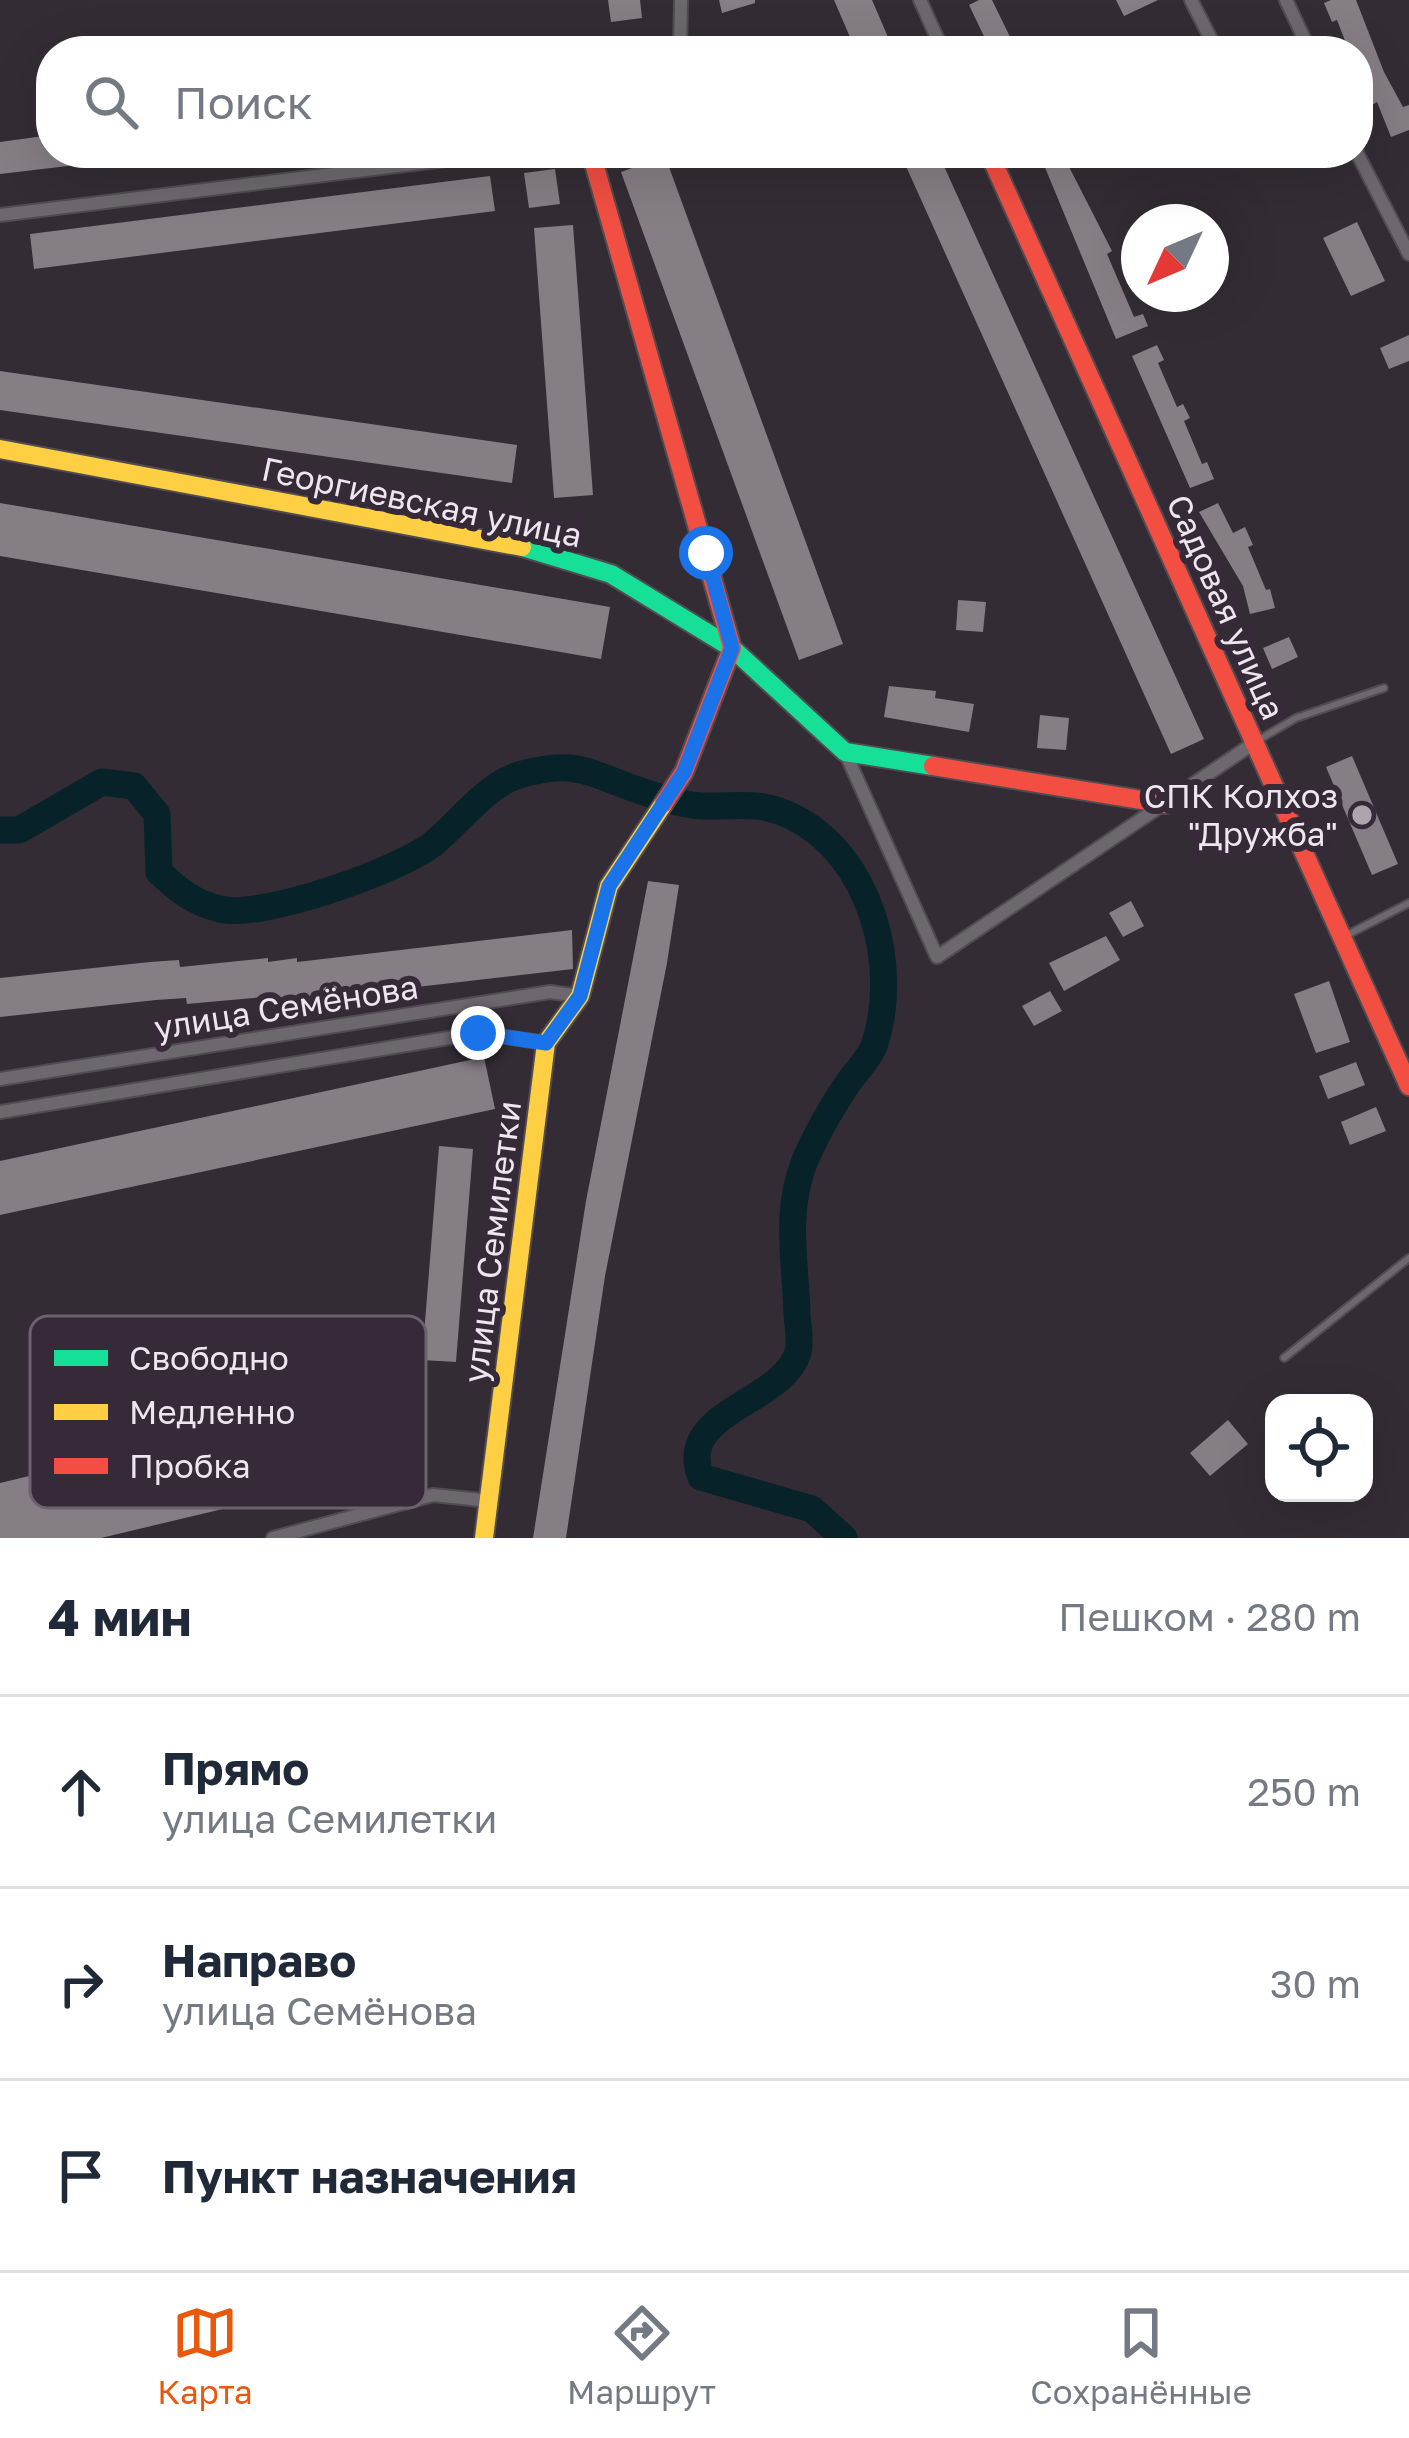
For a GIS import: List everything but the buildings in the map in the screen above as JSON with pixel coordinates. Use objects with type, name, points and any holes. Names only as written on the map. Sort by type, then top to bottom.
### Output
[{"type":"street","points":[[680,36],[681,0]]},
{"type":"street","points":[[920,0],[936,36]]},
{"type":"street","points":[[1191,0],[1209,36]]},
{"type":"street","points":[[1286,0],[1303,36]]},
{"type":"street","points":[[0,215],[381,168]]},
{"type":"street","points":[[595,168],[732,648]]},
{"type":"street","name":"Садовая улица","points":[[996,168],[1409,1086]]},
{"type":"street","points":[[1365,168],[1409,254]]},
{"type":"street","name":"Георгиевская улица","points":[[0,449],[523,547],[611,574],[732,648],[845,752],[937,957],[1254,743]]},
{"type":"street","name":"улица Семилетки","points":[[484,1538],[546,1043],[580,996],[609,886],[684,772],[732,648]]},
{"type":"street","points":[[845,752],[1166,804]]},
{"type":"street","name":"улица Семёнова","points":[[0,1079],[550,992],[580,996]]},
{"type":"street","name":"улица Семёнова","points":[[0,1112],[478,1033],[546,1043]]},
{"type":"street","points":[[426,1497],[491,1501]]},
{"type":"street","points":[[273,1538],[385,1508]]},
{"type":"lane","points":[[1254,743],[1296,718],[1384,688]]},
{"type":"lane","points":[[1342,938],[1409,903]]},
{"type":"lane","points":[[1284,1358],[1409,1258]]},
{"type":"waterway","points":[[0,830],[19,830],[102,782],[134,786],[157,814],[159,872],[202,903],[239,910],[297,900],[392,866],[434,843],[495,787],[519,775],[552,768],[589,772],[685,804],[768,808],[819,834],[842,857],[873,916],[884,982],[881,1015],[872,1051],[824,1122],[798,1182],[793,1239],[798,1352],[773,1384],[716,1422],[703,1437],[697,1455],[701,1477],[812,1509],[844,1538]]},
{"type":"traffic: fast","points":[[522,547],[611,574],[732,648],[845,752],[933,766]]},
{"type":"traffic: slow","points":[[0,449],[522,547]]},
{"type":"traffic: slow","points":[[484,1538],[546,1043],[580,996],[609,886],[664,803]]},
{"type":"traffic: jam","points":[[595,168],[732,648],[684,772],[664,803]]},
{"type":"traffic: jam","points":[[996,168],[1409,1086]]},
{"type":"traffic: jam","points":[[933,766],[1166,804]]},
{"type":"place","name":"СПК Колхоз \"Дружба\"","points":[[1362,815]]},
{"type":"route","points":[[478,1033],[546,1043],[580,996],[609,886],[684,772],[732,648],[706,553]]}]
